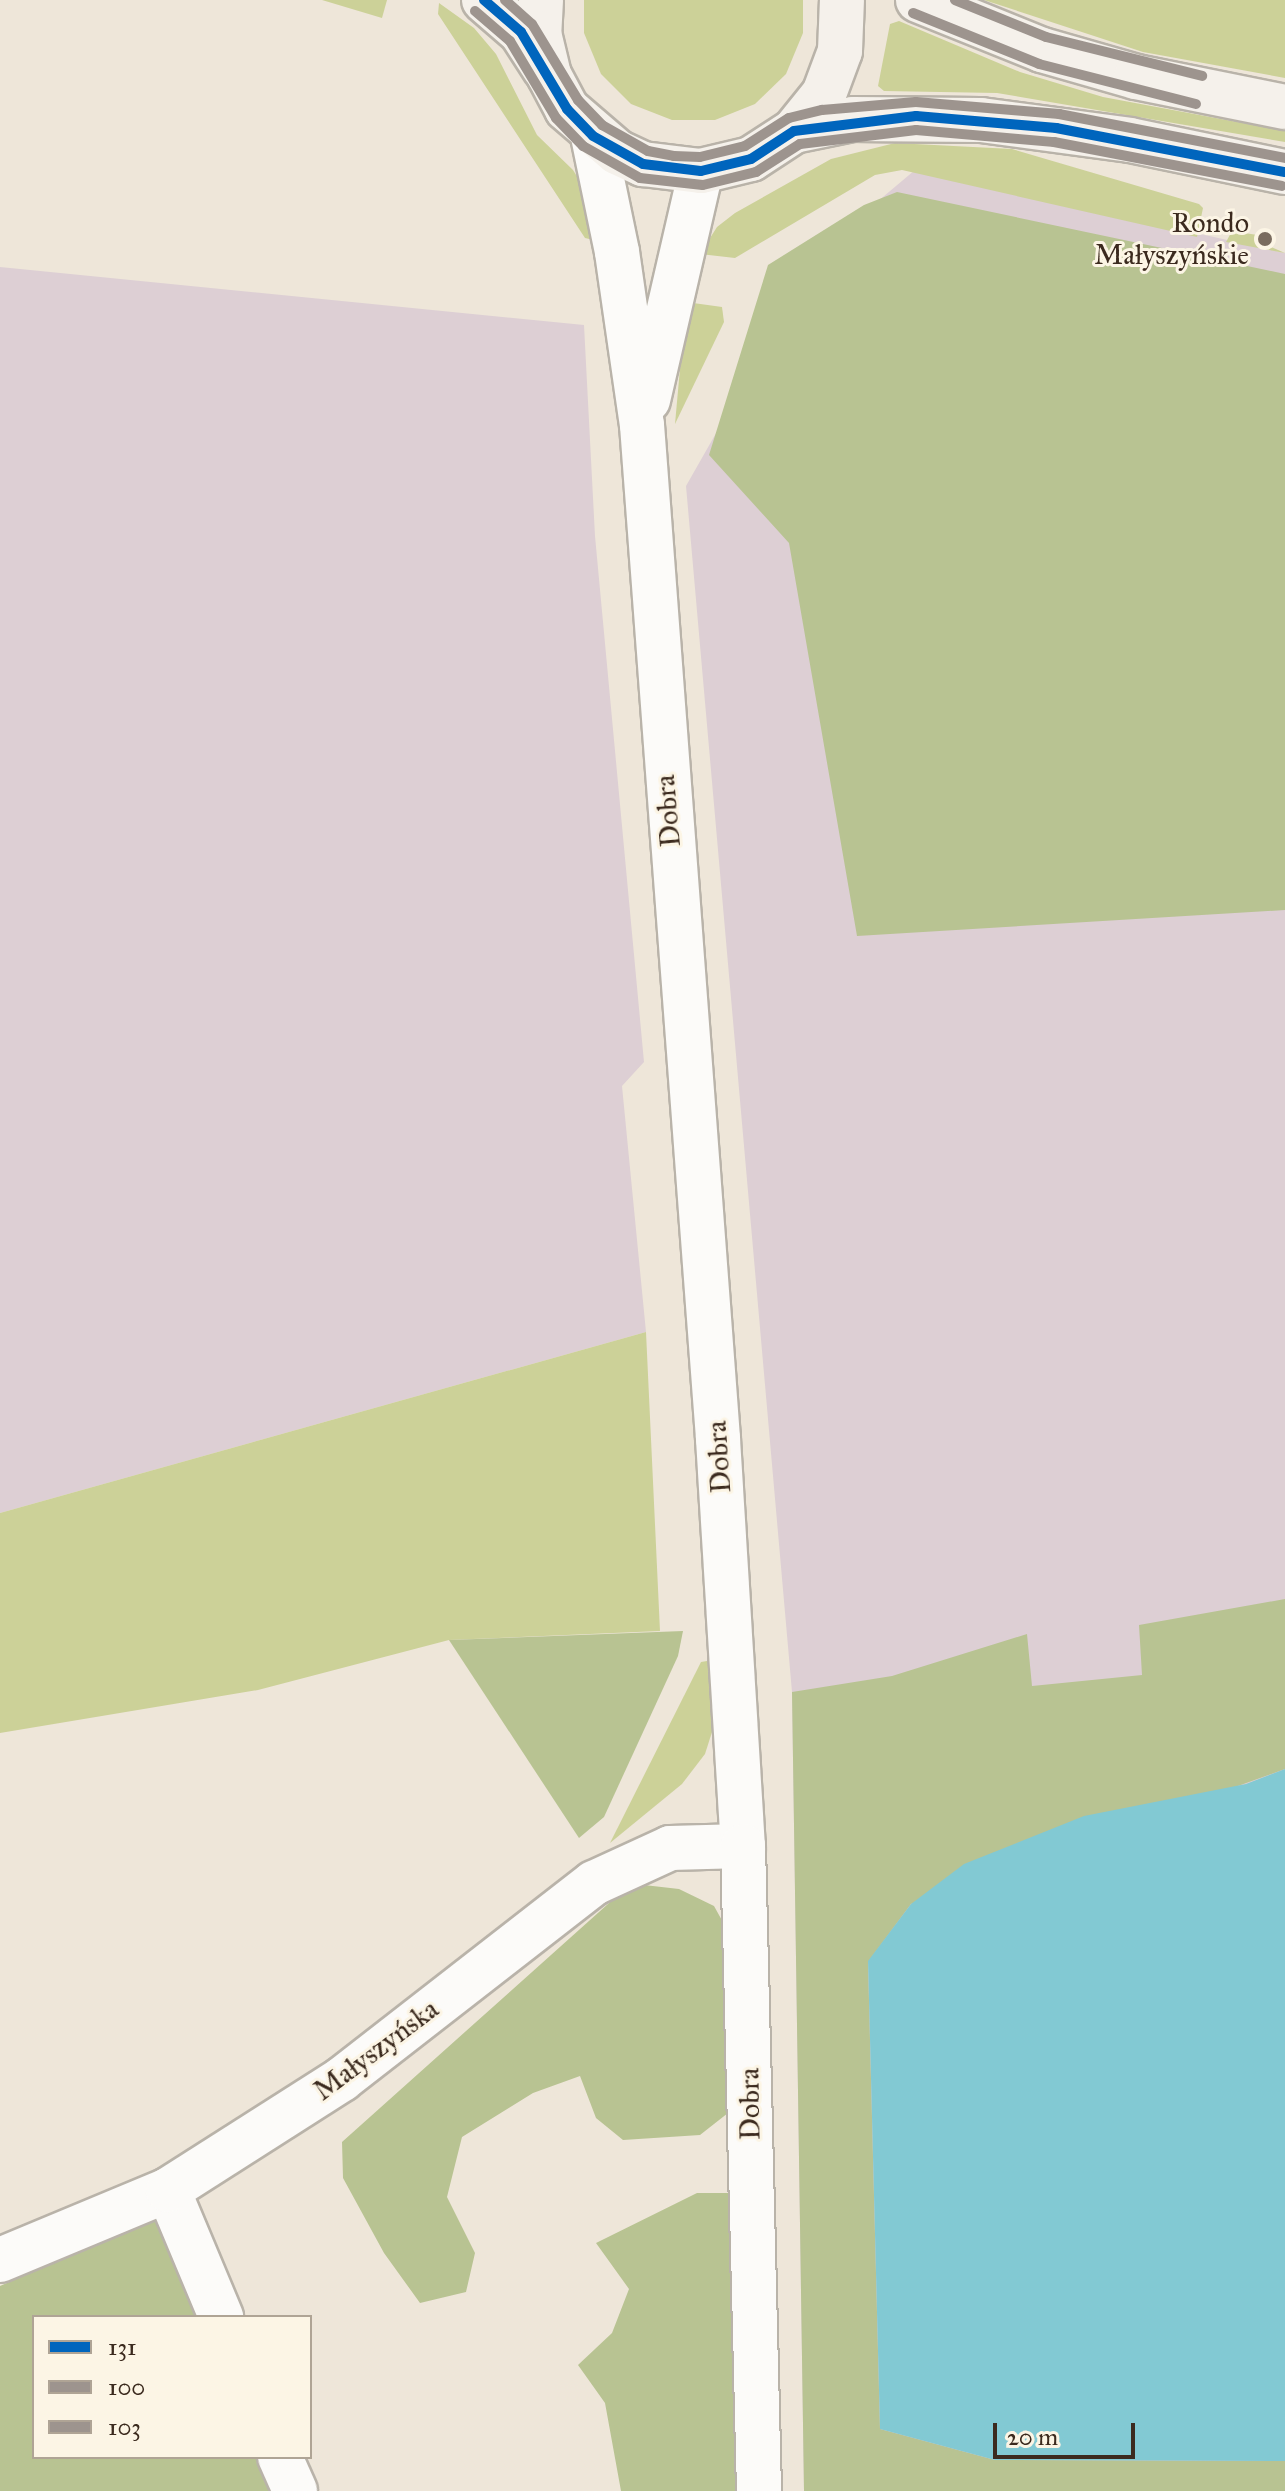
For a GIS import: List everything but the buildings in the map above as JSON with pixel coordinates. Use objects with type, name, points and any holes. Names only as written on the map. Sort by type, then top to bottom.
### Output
[{"type":"main road","points":[[484,0],[521,32],[567,109],[593,136],[643,164],[701,171],[751,159],[794,131],[824,94],[840,51],[842,0]]},
{"type":"main road","points":[[541,0],[539,33],[549,75]]},
{"type":"main road","points":[[918,0],[1055,54],[1136,77],[1285,107]]},
{"type":"main road","points":[[794,131],[853,119],[981,120],[1116,138],[1285,172]]},
{"type":"street","name":"Dobra","points":[[593,136],[617,252],[642,425],[743,1846],[759,2491]]},
{"type":"street","name":"Dobra","points":[[642,425],[701,171]]},
{"type":"street","name":"Małyszyńska","points":[[0,2260],[168,2190],[342,2079],[594,1883],[670,1848],[743,1846]]},
{"type":"street","points":[[168,2190],[220,2315]]},
{"type":"street","points":[[281,2459],[295,2491]]},
{"type":"shaded area","points":[[915,170],[1285,253],[1285,2491],[804,2491],[792,1692],[686,486],[820,250]]},
{"type":"shaded area","points":[[0,267],[584,325],[595,536],[644,1062],[622,1086],[646,1332],[0,1513]]},
{"type":"green space","points":[[322,0],[387,0],[382,18]]},
{"type":"green space","points":[[584,0],[803,0],[803,33],[786,74],[755,104],[715,120],[672,120],[631,104],[601,74],[584,33]]},
{"type":"green space","points":[[984,0],[1285,0],[1285,78],[1143,52]]},
{"type":"green space","points":[[439,3],[474,28],[496,54],[537,135],[573,170],[593,202],[602,242],[585,238],[438,14]]},
{"type":"green space","points":[[899,21],[1020,72],[1103,97],[1285,131],[1285,142],[997,93],[884,91],[878,86],[890,24]]},
{"type":"green space","points":[[895,143],[1012,149],[1199,204],[1203,208],[1197,237],[902,170],[875,175],[735,258],[700,254],[717,227],[735,213],[831,159]]},
{"type":"green space","points":[[897,192],[1285,274],[1285,910],[857,936],[789,543],[709,455],[768,265],[864,205]]},
{"type":"green space","points":[[1232,231],[1270,237],[1269,246],[1285,253],[1226,242]]},
{"type":"green space","points":[[686,302],[722,307],[724,322],[675,424]]},
{"type":"green space","points":[[646,1332],[660,1631],[449,1640],[258,1690],[0,1733],[0,1513]]},
{"type":"green space","points":[[1285,1599],[1285,1769],[911,1904],[868,1962],[880,2429],[995,2460],[1285,2461],[1285,2491],[804,2491],[792,1692],[892,1676],[1027,1634],[1032,1686],[1142,1675],[1139,1625]]},
{"type":"green space","points":[[683,1631],[678,1656],[604,1817],[579,1838],[449,1640]]},
{"type":"green space","points":[[713,1660],[712,1732],[705,1754],[682,1784],[610,1843],[701,1662]]},
{"type":"green space","points":[[644,1885],[679,1889],[714,1906],[724,1924],[728,2113],[700,2135],[623,2140],[596,2118],[580,2076],[533,2093],[462,2137],[447,2197],[475,2253],[466,2292],[420,2303],[384,2253],[343,2178],[342,2142],[618,1895]]},
{"type":"green space","points":[[697,2193],[731,2193],[739,2491],[621,2491],[605,2403],[578,2365],[612,2333],[629,2289],[596,2243]]},
{"type":"green space","points":[[148,2221],[162,2223],[201,2315],[32,2315],[32,2459],[263,2459],[277,2491],[0,2491],[0,2286]]},
{"type":"water","points":[[1285,1769],[1285,2461],[995,2460],[880,2429],[868,1961],[911,1904],[964,1864],[1084,1816],[1246,1784]]},
{"type":"transit line","name":"131","points":[[484,0],[521,32],[567,109],[593,136],[643,164],[701,171],[751,159],[794,131],[916,116],[1056,128],[1285,172]]},
{"type":"transit line","name":"103","points":[[505,0],[532,24],[578,100],[602,125],[648,151],[700,157],[745,146],[789,118],[822,110],[916,102],[1059,114],[1285,158]]},
{"type":"transit line","name":"103","points":[[955,0],[1046,37],[1202,76]]},
{"type":"transit line","name":"100","points":[[475,11],[510,41],[556,118],[583,146],[640,178],[703,185],[756,172],[800,144],[916,130],[1054,142],[1282,186]]},
{"type":"transit line","name":"100","points":[[913,13],[1039,64],[1196,104]]},
{"type":"place","name":"Rondo Małyszyńskie","points":[[1265,239]]}]
